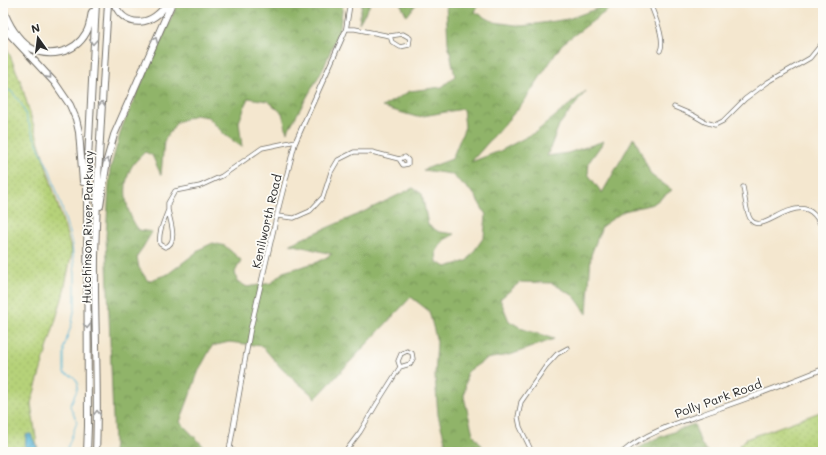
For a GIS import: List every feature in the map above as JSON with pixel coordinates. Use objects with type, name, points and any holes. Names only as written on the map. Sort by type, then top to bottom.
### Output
[{"type":"highway","points":[[3,9],[12,28],[26,45],[40,52],[55,53],[70,48],[82,39],[89,27],[94,3]]},
{"type":"highway","name":"Hutchinson River Parkway","points":[[87,452],[87,152],[94,3]]},
{"type":"highway","name":"Hutchinson River Parkway","points":[[96,452],[97,399],[95,264],[108,3]]},
{"type":"highway","points":[[114,3],[123,16],[132,21],[140,22],[148,21],[156,17],[162,12],[167,3]]},
{"type":"highway","points":[[96,227],[107,160],[114,135],[172,3]]},
{"type":"highway","points":[[3,27],[57,86],[67,98],[74,112],[80,138],[87,227]]},
{"type":"street","name":"Kenilworth Road","points":[[229,451],[250,331],[276,216],[296,141],[346,29],[350,3]]},
{"type":"street","points":[[650,3],[660,33],[662,43],[660,51]]},
{"type":"street","points":[[346,29],[355,29],[390,36],[403,34],[410,38],[409,45],[400,47],[392,42],[390,36]]},
{"type":"street","points":[[674,107],[705,122],[715,125],[723,121],[745,99],[768,82],[810,58],[823,42]]},
{"type":"street","points":[[168,210],[162,225],[160,237],[160,244],[165,247],[170,244],[173,235],[168,203],[175,191],[200,186],[222,176],[262,148],[296,141]]},
{"type":"street","points":[[276,216],[294,218],[310,211],[323,197],[331,172],[338,160],[354,152],[372,152],[399,159]]},
{"type":"street","points":[[743,187],[751,221],[759,223],[796,208],[809,210],[820,223],[823,231]]},
{"type":"street","points":[[532,452],[519,422],[518,417],[521,402],[546,366],[557,354],[568,348]]},
{"type":"street","points":[[345,452],[360,432],[400,367],[410,364],[413,359],[412,353],[407,351],[401,354],[398,361],[400,367]]},
{"type":"street","name":"Polly Park Road","points":[[623,452],[635,442],[658,432],[823,369]]},
{"type":"street","points":[[229,451],[237,452]]},
{"type":"green space","points":[[178,3],[343,3],[340,27],[324,67],[287,132],[282,113],[268,101],[248,98],[239,122],[242,147],[225,135],[208,117],[195,115],[177,122],[164,141],[161,175],[152,155],[145,152],[133,164],[126,182],[126,199],[130,216],[139,230],[152,232],[137,257],[139,268],[148,281],[168,274],[202,248],[213,243],[225,246],[241,260],[235,272],[237,281],[247,287],[271,283],[283,272],[318,262],[332,254],[290,244],[359,214],[413,188],[422,194],[428,225],[439,232],[455,234],[444,240],[436,252],[437,262],[446,267],[467,261],[484,237],[486,215],[474,194],[451,174],[423,170],[452,159],[465,127],[463,109],[417,117],[382,107],[410,91],[442,87],[455,76],[448,43],[446,3],[479,3],[475,12],[494,22],[523,26],[568,19],[613,3],[617,3],[562,44],[523,103],[471,162],[500,151],[536,132],[586,91],[559,125],[547,156],[568,153],[604,141],[589,162],[588,174],[602,193],[634,137],[651,175],[672,190],[653,204],[624,211],[602,226],[591,255],[587,314],[574,296],[552,283],[520,282],[500,299],[509,321],[523,329],[554,339],[513,354],[486,359],[467,372],[464,397],[473,434],[485,450],[489,452],[448,452],[438,415],[435,376],[437,342],[429,311],[411,297],[316,398],[282,369],[262,346],[229,342],[212,346],[199,370],[180,422],[209,452],[113,452],[114,443],[106,237],[110,170],[122,127]]},
{"type":"green space","points":[[362,3],[371,3],[359,23]]},
{"type":"green space","points":[[400,3],[417,3],[407,16]]},
{"type":"green space","points":[[3,47],[7,48],[20,80],[72,252],[63,295],[31,403],[38,452],[3,452]]},
{"type":"green space","points":[[823,411],[823,452],[733,452],[746,439]]},
{"type":"green space","points":[[694,424],[701,444],[708,452],[632,452],[655,439]]},
{"type":"water","points":[[31,434],[38,452],[25,452],[26,435]]},
{"type":"waterway","points":[[3,87],[12,92],[22,105],[34,137],[50,171],[72,244],[75,274],[75,306],[72,323],[64,347],[64,373],[74,377],[78,383],[77,390],[70,406],[77,422],[66,452]]}]
